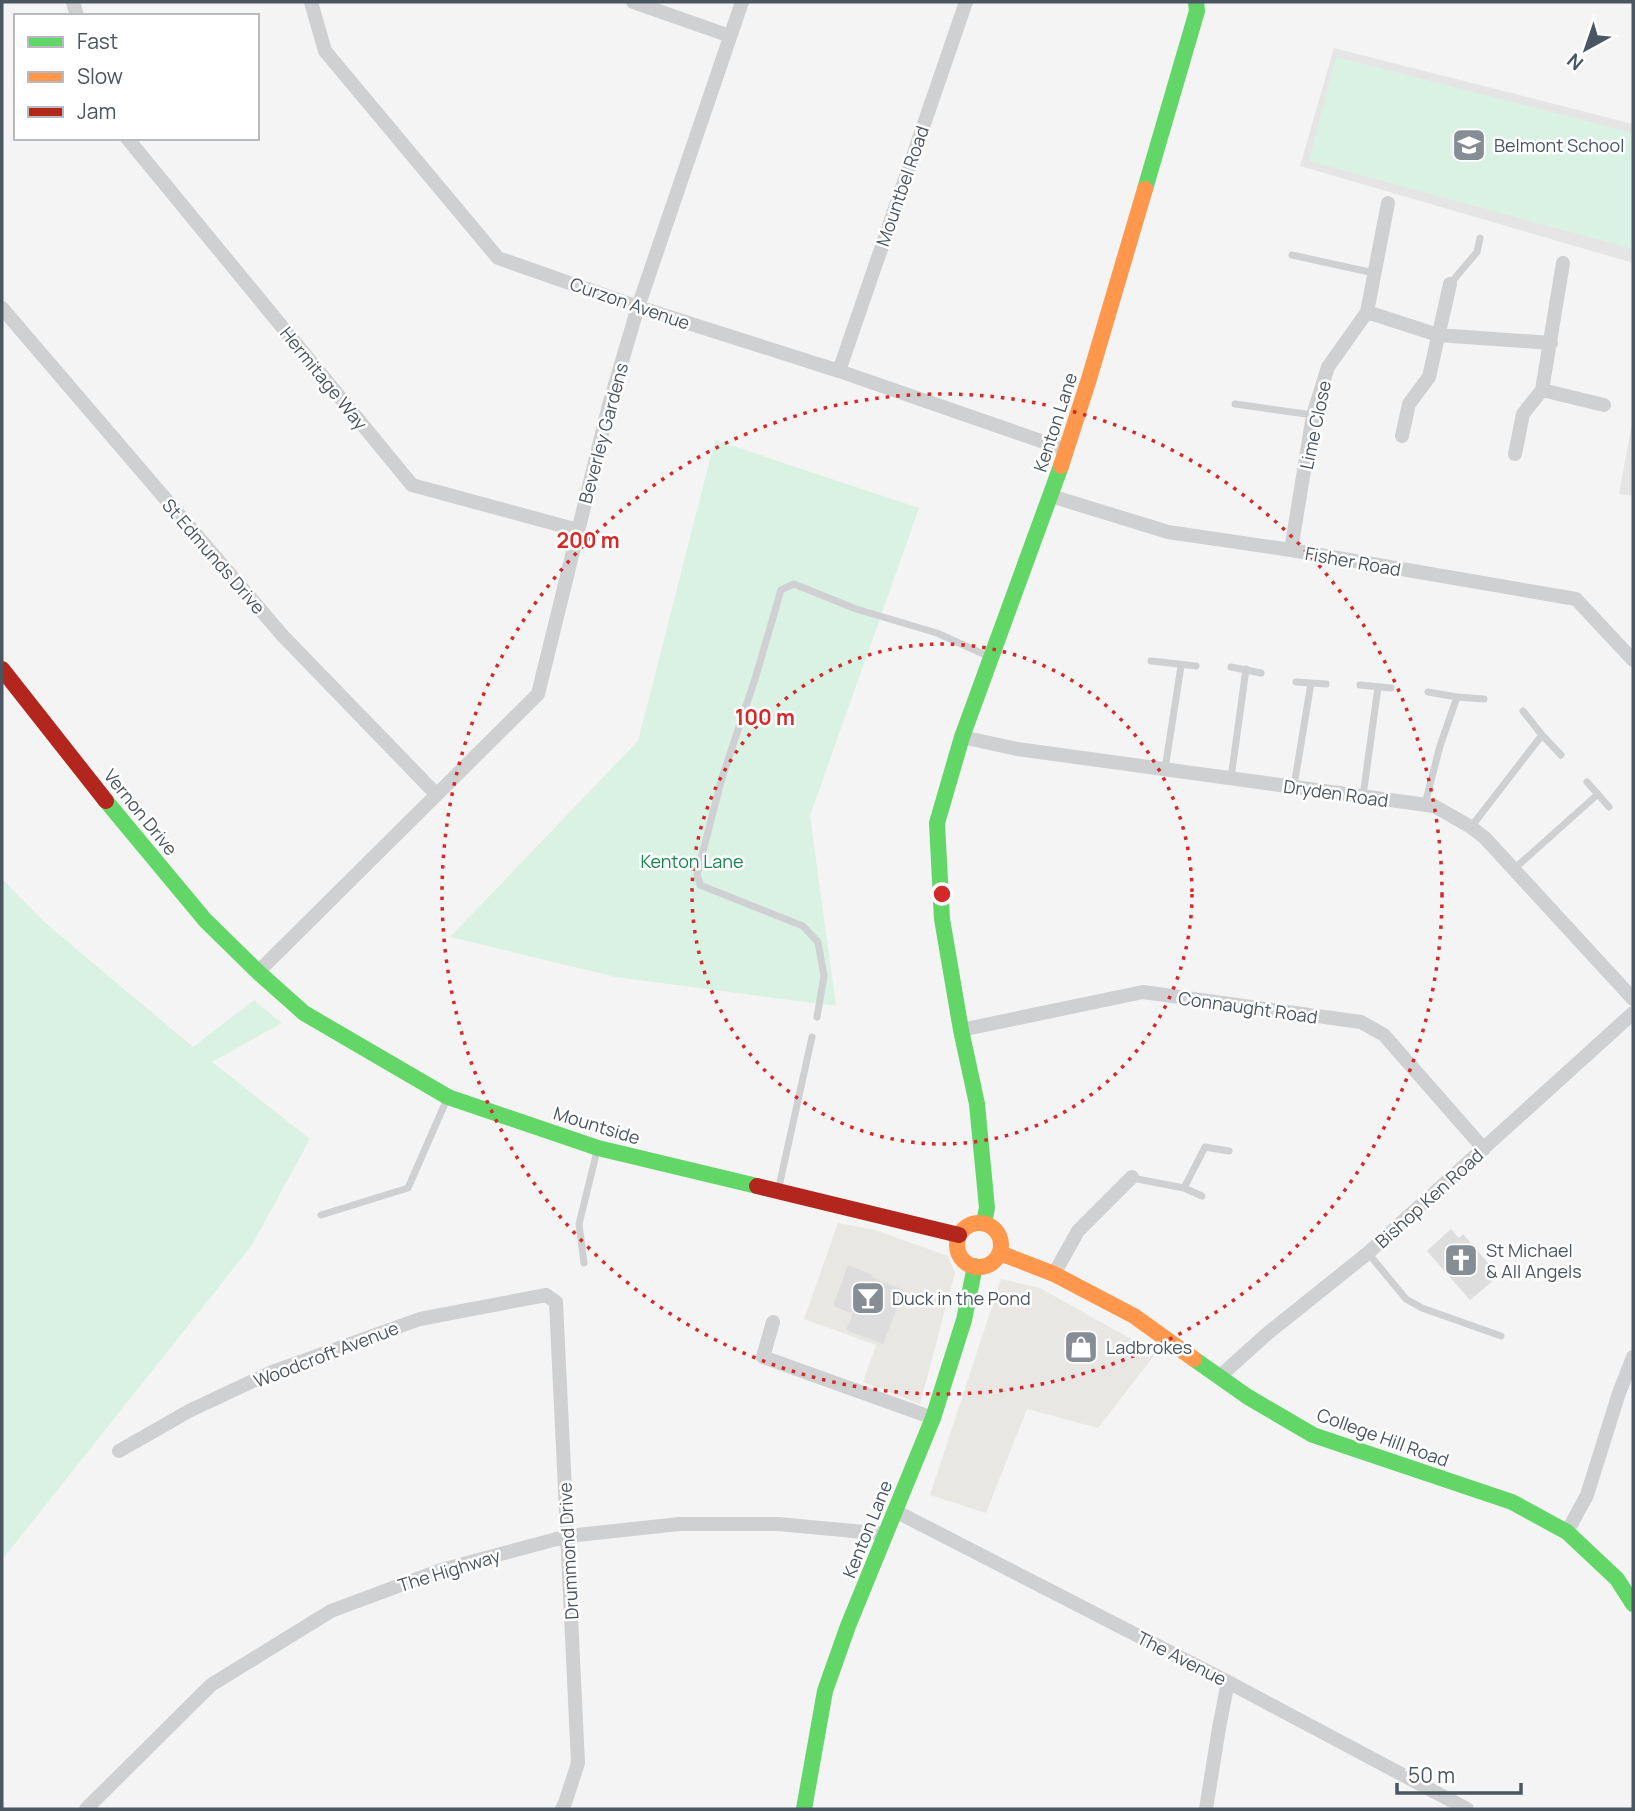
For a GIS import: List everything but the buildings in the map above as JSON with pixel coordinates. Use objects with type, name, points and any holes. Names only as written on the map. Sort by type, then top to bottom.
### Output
[{"type":"street","name":"Curzon Avenue","points":[[311,2],[325,51],[498,258],[1067,450]]},
{"type":"street","points":[[633,2],[730,36]]},
{"type":"street","name":"Beverley Gardens","points":[[258,972],[538,694],[609,405],[638,307],[742,2]]},
{"type":"street","name":"Mountbel Road","points":[[839,371],[966,2]]},
{"type":"street","name":"Kenton Lane","points":[[984,1223],[987,1208],[977,1104],[942,919],[937,822],[962,737],[1067,450],[1197,11],[1196,2]]},
{"type":"street","name":"Hermitage Way","points":[[129,140],[412,485],[578,530]]},
{"type":"street","name":"Lime Close","points":[[1292,550],[1313,415],[1328,367],[1367,312],[1388,203]]},
{"type":"street","points":[[1515,454],[1523,414],[1542,390],[1563,263]]},
{"type":"street","points":[[1402,436],[1409,404],[1429,377],[1450,284]]},
{"type":"street","name":"St Edmunds Drive","points":[[2,308],[283,636],[436,794]]},
{"type":"street","points":[[1367,312],[1438,335],[1551,343]]},
{"type":"street","points":[[1542,390],[1604,405]]},
{"type":"street","name":"Fisher Road","points":[[1051,496],[1168,532],[1292,550],[1576,599],[1633,660]]},
{"type":"street","name":"Vernon Drive","points":[[2,669],[118,817],[205,920],[258,972]]},
{"type":"street","name":"Dryden Road","points":[[962,737],[1017,749],[1434,806],[1485,838],[1633,999]]},
{"type":"street","name":"Mountside","points":[[258,972],[304,1013],[448,1097],[598,1148],[960,1235]]},
{"type":"street","name":"Connaught Road","points":[[961,1030],[1143,992],[1361,1022],[1384,1035],[1484,1149]]},
{"type":"street","name":"Bishop Ken Road","points":[[1219,1377],[1268,1332],[1368,1253],[1633,1013]]},
{"type":"street","points":[[1054,1274],[1078,1231],[1132,1178]]},
{"type":"street","points":[[970,1225],[990,1225],[999,1235],[1002,1247],[1000,1253],[987,1266],[969,1264],[960,1255],[957,1241],[960,1235],[970,1225]]},
{"type":"street","name":"College Hill Road","points":[[1000,1253],[1054,1274],[1134,1316],[1248,1397],[1313,1435],[1512,1502],[1567,1532],[1617,1579],[1633,1604]]},
{"type":"street","name":"Kenton Lane","points":[[804,1809],[825,1691],[848,1626],[933,1418],[964,1320],[975,1266]]},
{"type":"street","name":"Woodcroft Avenue","points":[[120,1451],[189,1411],[272,1371],[419,1319],[546,1295]]},
{"type":"street","name":"Drummond Drive","points":[[546,1295],[556,1301],[578,1763],[562,1809]]},
{"type":"street","points":[[773,1322],[763,1357],[933,1418]]},
{"type":"street","points":[[1567,1532],[1587,1495],[1633,1357]]},
{"type":"street","name":"The Avenue","points":[[895,1511],[1228,1682],[1467,1809]]},
{"type":"street","name":"The Highway","points":[[86,1809],[211,1685],[331,1611],[441,1570],[568,1536],[691,1524],[778,1524],[886,1534]]},
{"type":"street","points":[[1206,1809],[1228,1682]]},
{"type":"lane","points":[[1450,284],[1477,252],[1480,238]]},
{"type":"lane","points":[[1292,255],[1375,274]]},
{"type":"lane","points":[[1235,404],[1313,415]]},
{"type":"lane","points":[[817,1017],[824,976],[818,942],[803,926],[700,885],[697,873],[722,778],[782,590],[794,584],[856,609],[937,633],[991,657]]},
{"type":"lane","points":[[1150,662],[1196,666]]},
{"type":"lane","points":[[1165,769],[1181,666]]},
{"type":"lane","points":[[1231,667],[1261,673]]},
{"type":"lane","points":[[1231,778],[1246,669]]},
{"type":"lane","points":[[1296,681],[1326,684]]},
{"type":"lane","points":[[1294,787],[1311,683]]},
{"type":"lane","points":[[1360,685],[1391,688]]},
{"type":"lane","points":[[1363,796],[1378,687]]},
{"type":"lane","points":[[1428,692],[1484,699]]},
{"type":"lane","points":[[1424,805],[1457,697]]},
{"type":"lane","points":[[1523,712],[1561,755]]},
{"type":"lane","points":[[1471,827],[1542,735]]},
{"type":"lane","points":[[1587,782],[1609,807]]},
{"type":"lane","points":[[1514,869],[1598,793]]},
{"type":"lane","points":[[778,1191],[812,1037]]},
{"type":"lane","points":[[321,1215],[408,1188],[448,1097]]},
{"type":"lane","points":[[1184,1188],[1205,1147],[1229,1151]]},
{"type":"lane","points":[[584,1263],[579,1224],[598,1148]]},
{"type":"lane","points":[[1132,1178],[1184,1188],[1202,1196]]},
{"type":"lane","points":[[1368,1253],[1406,1298],[1422,1308],[1501,1336]]},
{"type":"shaded area","name":"Belmont School","points":[[1334,48],[1633,124],[1633,263],[1300,166]]},
{"type":"shaded area","points":[[1633,417],[1633,496],[1619,494]]},
{"type":"shaded area","points":[[838,1223],[875,1230],[948,1256],[955,1273],[920,1404],[863,1382],[876,1345],[804,1319]]},
{"type":"shaded area","points":[[1001,1279],[1040,1288],[1156,1353],[1098,1428],[1027,1409],[986,1513],[930,1495]]},
{"type":"green space","name":"Belmont School","points":[[1336,57],[1633,133],[1633,249],[1309,161]]},
{"type":"green space","name":"Kenton Lane","points":[[715,440],[919,508],[810,816],[836,1006],[616,977],[450,937],[638,741]]},
{"type":"green space","points":[[2,879],[43,921],[193,1047],[254,1000],[282,1023],[212,1062],[310,1139],[252,1245],[2,1560]]},
{"type":"traffic: fast","points":[[1145,189],[1197,11],[1196,2]]},
{"type":"traffic: fast","points":[[984,1223],[987,1208],[977,1104],[942,919],[937,823],[962,737],[1061,466]]},
{"type":"traffic: fast","points":[[106,801],[205,920],[304,1013],[448,1097],[598,1148],[757,1186]]},
{"type":"traffic: fast","points":[[804,1809],[825,1691],[848,1626],[933,1418],[964,1320],[975,1266]]},
{"type":"traffic: fast","points":[[1194,1359],[1248,1397],[1313,1435],[1512,1502],[1567,1532],[1617,1579],[1633,1604]]},
{"type":"traffic: slow","points":[[1061,466],[1145,189]]},
{"type":"traffic: slow","points":[[979,1223],[995,1229],[1001,1245],[995,1261],[979,1267],[963,1261],[957,1245],[963,1229],[979,1223]]},
{"type":"traffic: slow","points":[[1000,1253],[1054,1274],[1134,1316],[1194,1359]]},
{"type":"traffic: jam","points":[[2,669],[106,801]]},
{"type":"traffic: jam","points":[[757,1186],[959,1235]]},
{"type":"place","name":"Belmont School","points":[[1469,145]]},
{"type":"place","name":"St Michael & All Angels","points":[[1461,1260]]},
{"type":"place","name":"Duck in the Pond","points":[[868,1298]]},
{"type":"place","name":"Ladbrokes","points":[[1081,1347]]}]
